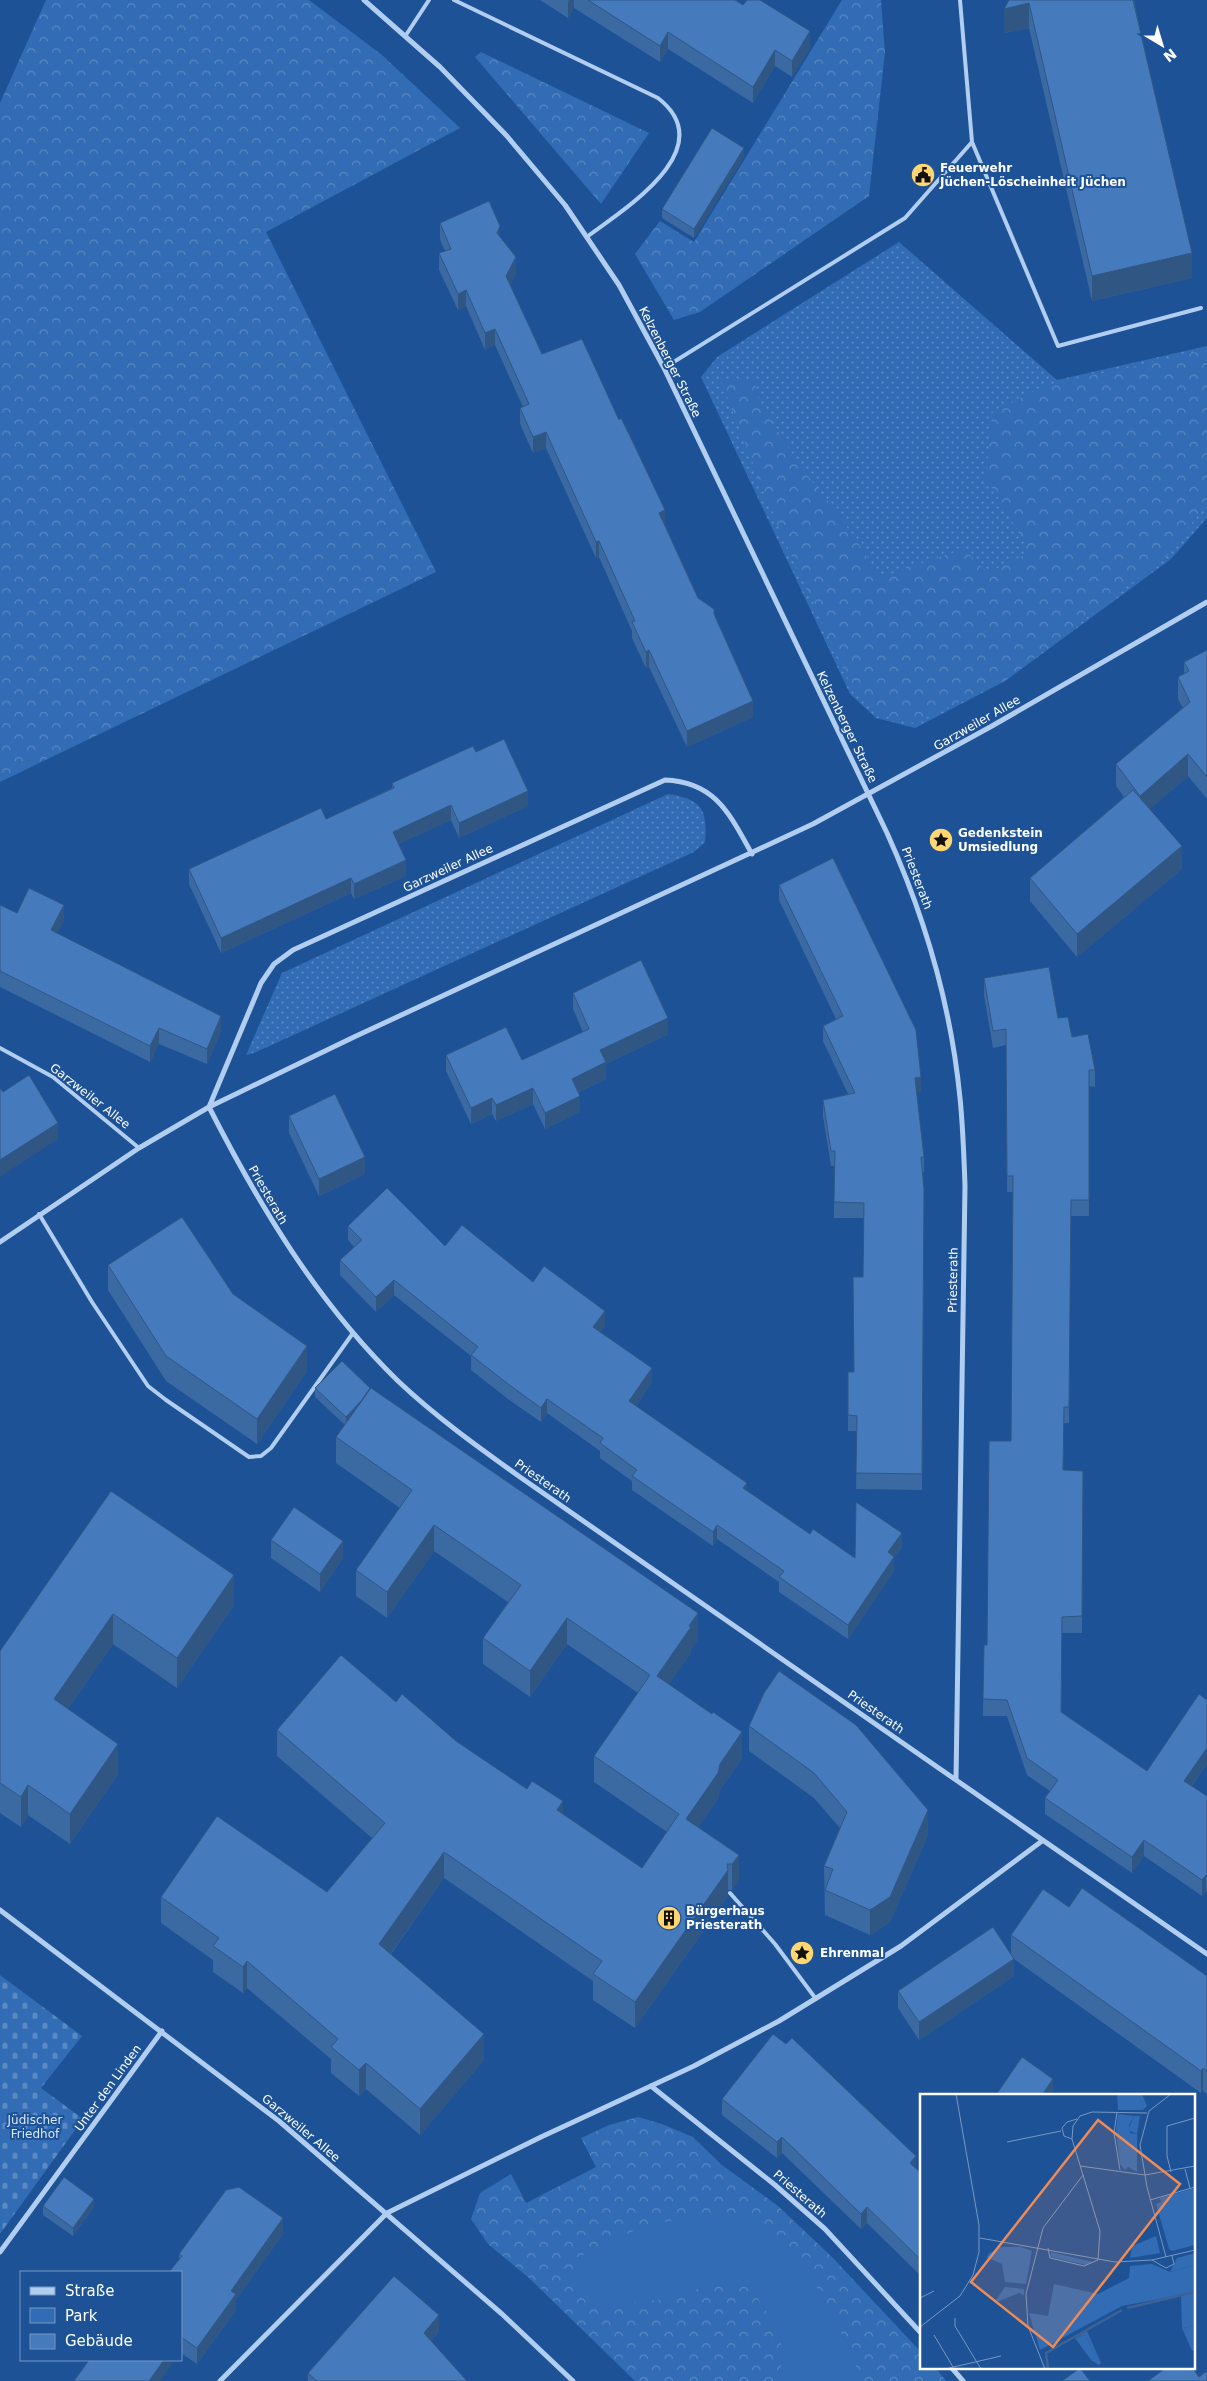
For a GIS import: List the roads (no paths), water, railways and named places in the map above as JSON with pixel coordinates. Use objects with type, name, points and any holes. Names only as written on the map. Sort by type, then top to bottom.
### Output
[{"type":"street","name":"Kelzenberger Straße","points":[[364,0],[406,35],[506,135],[559,197],[588,236],[619,285],[664,368],[869,795]]},
{"type":"street","name":"Garzweiler Allee","points":[[0,1242],[139,1148],[209,1107],[435,1000],[752,854],[869,795],[1207,602]]},
{"type":"street","name":"Garzweiler Allee","points":[[209,1107],[261,983],[274,964],[293,950],[665,780],[686,782],[713,796],[729,813],[752,854]]},
{"type":"street","name":"Priesterath","points":[[869,795],[903,869],[925,928],[945,1007],[960,1098],[965,1186],[956,1780]]},
{"type":"street","name":"Priesterath","points":[[209,1107],[275,1227],[314,1284],[353,1333],[399,1381],[450,1425],[487,1453],[1042,1841],[1207,1954]]},
{"type":"street","points":[[220,2381],[387,2213],[541,2137],[727,2049],[816,1999],[901,1946],[1042,1841]]},
{"type":"street","name":"Garzweiler Allee","points":[[0,1910],[279,2121],[502,2314],[573,2381]]},
{"type":"street","name":"Unter den Linden","points":[[0,2252],[162,2031]]},
{"type":"street","name":"Priesterath","points":[[651,2086],[768,2180],[825,2229],[920,2332]]},
{"type":"street","points":[[952,2368],[963,2381]]},
{"type":"lane","points":[[406,35],[429,0]]},
{"type":"lane","points":[[454,0],[658,98],[676,116],[680,138],[676,152],[664,174],[632,204],[588,236]]},
{"type":"lane","points":[[960,0],[972,142],[1058,346],[1201,308]]},
{"type":"lane","points":[[664,368],[905,218],[972,142]]},
{"type":"lane","name":"Garzweiler Allee","points":[[0,1048],[53,1077],[139,1148]]},
{"type":"lane","points":[[39,1214],[92,1302],[148,1386],[249,1457],[261,1456],[271,1448],[353,1333]]},
{"type":"lane","points":[[730,1893],[774,1944],[816,1999]]},
{"type":"place","name":"Feuerwehr Jüchen-Löscheinheit Jüchen","points":[[923,175]]},
{"type":"place","name":"Gedenkstein Umsiedlung","points":[[941,840]]},
{"type":"place","name":"Bürgerhaus Priesterath","points":[[669,1918]]},
{"type":"place","name":"Ehrenmal","points":[[802,1953]]},
{"type":"park label","name":"Jüdischer Friedhof","points":[[35,2127]]}]
